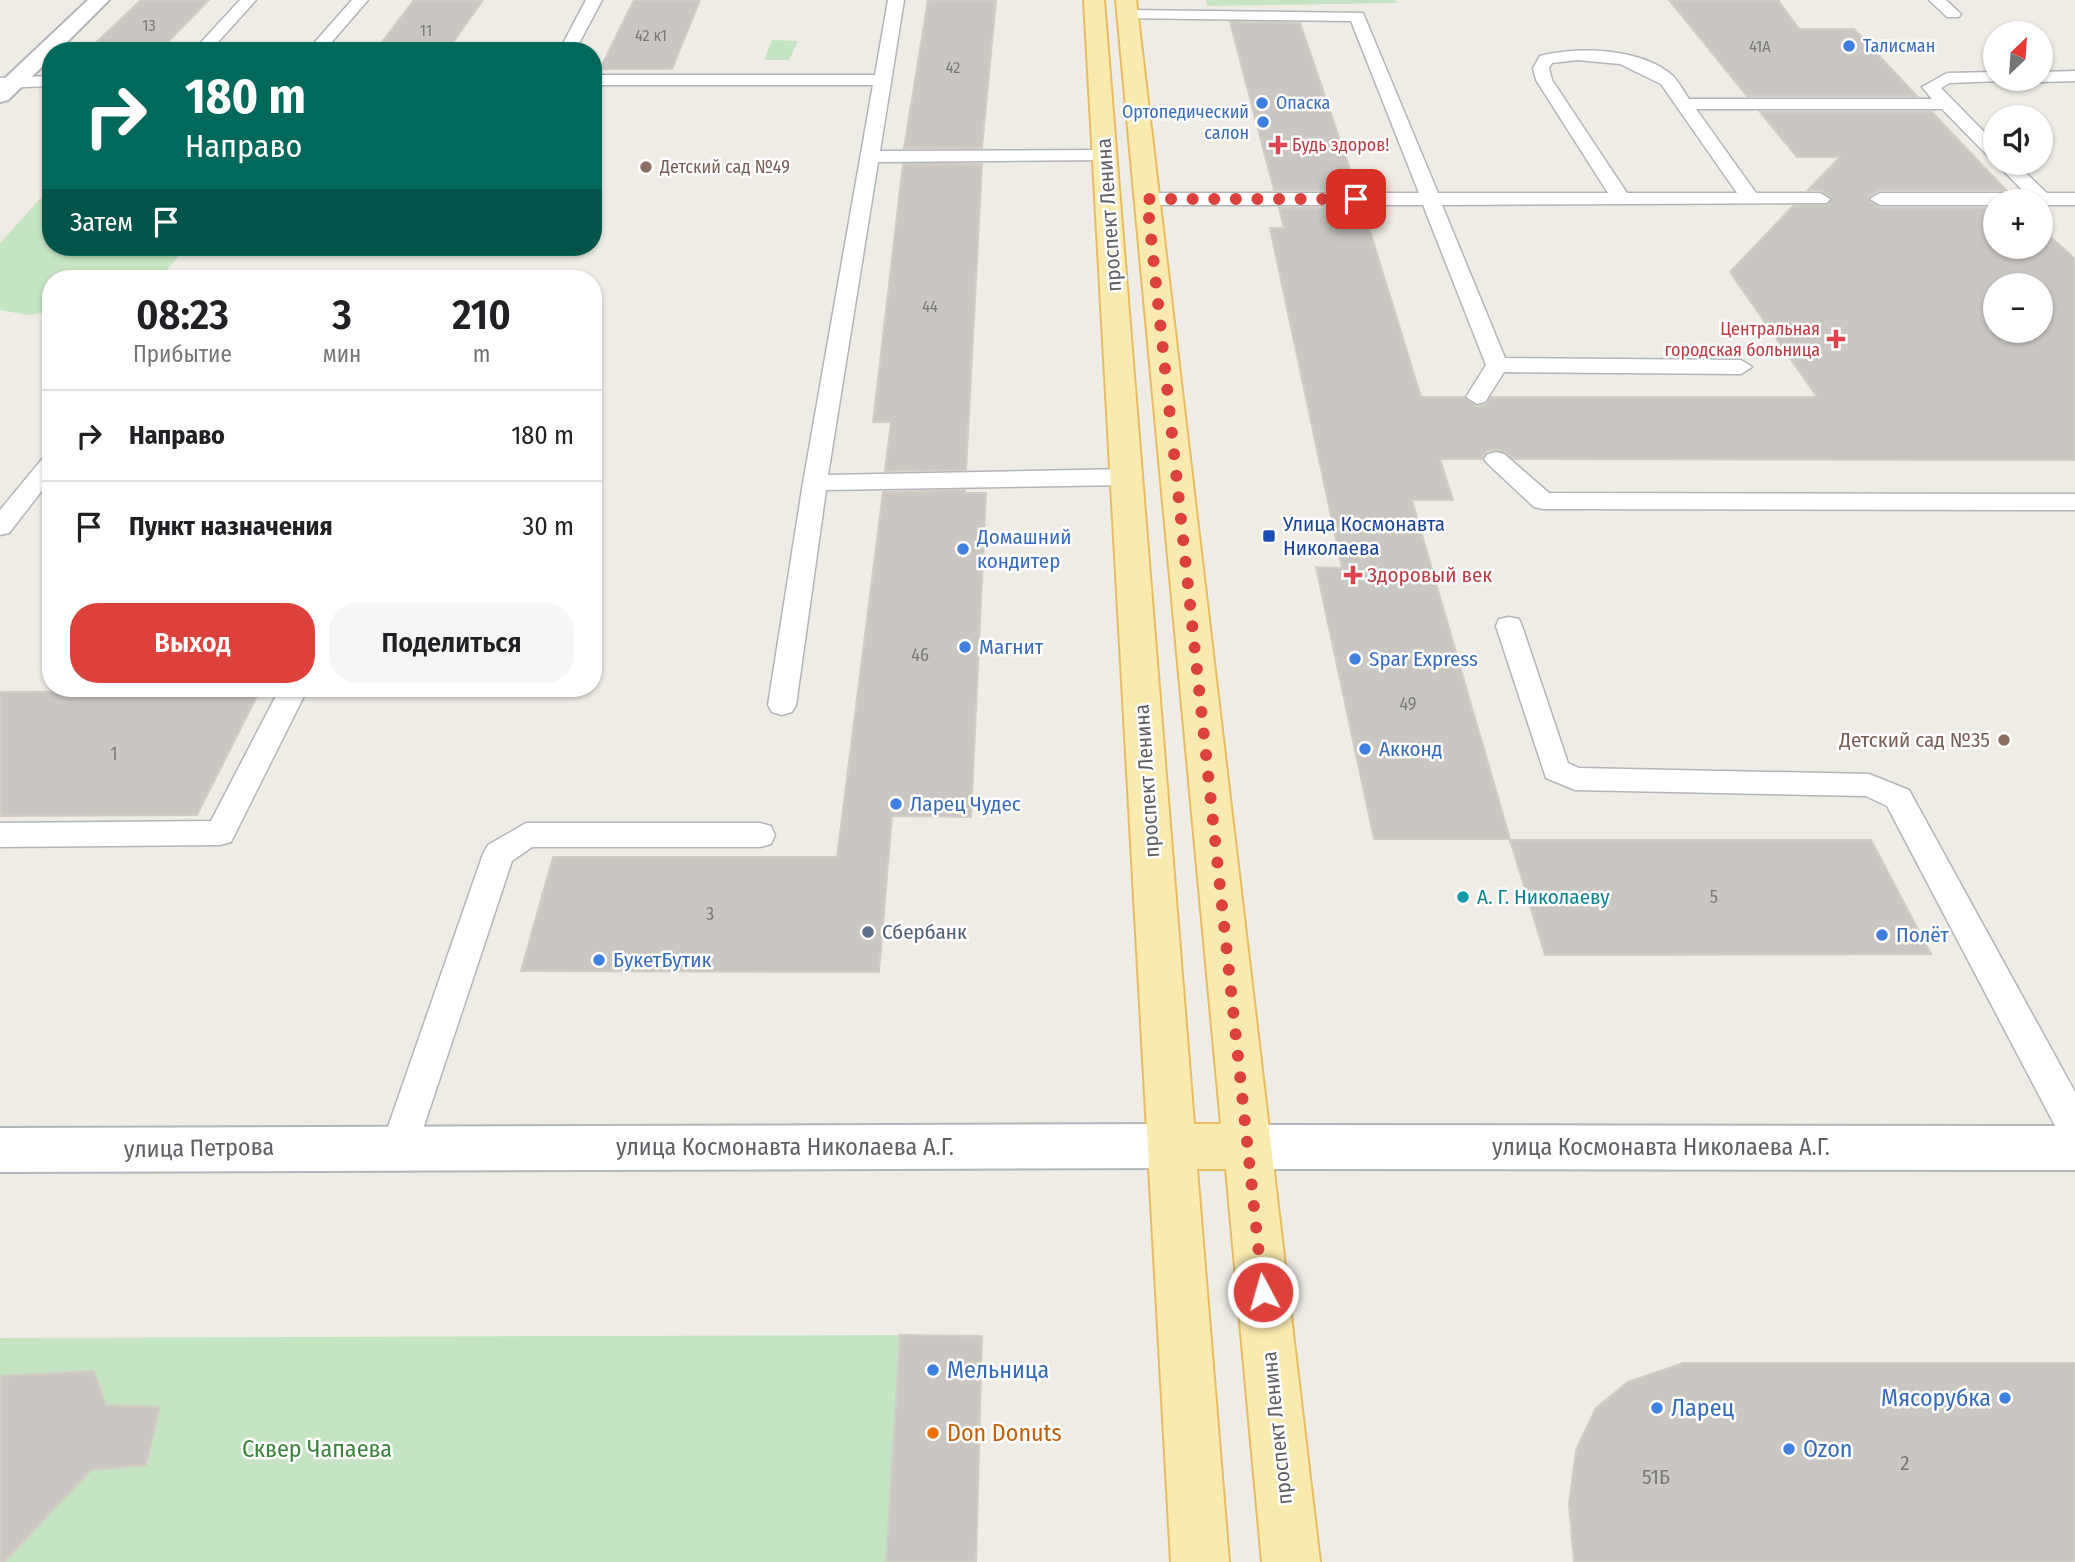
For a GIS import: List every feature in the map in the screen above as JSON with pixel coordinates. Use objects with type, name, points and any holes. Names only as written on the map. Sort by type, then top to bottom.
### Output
[{"type":"main road","name":"проспект Ленина","points":[[1094,0],[1200,1562]]},
{"type":"main road","name":"проспект Ленина","points":[[1126,8],[1291,1562]]},
{"type":"main road","points":[[1171,1146],[1248,1147]]},
{"type":"street","points":[[53,42],[99,0]]},
{"type":"street","points":[[4,87],[42,52]]},
{"type":"street","name":"улица Космонавта Николаева А.Г.","points":[[399,1147],[1171,1146]]},
{"type":"street","name":"улица Петрова","points":[[0,1150],[399,1147]]},
{"type":"street","name":"улица Космонавта Николаева А.Г.","points":[[1248,1147],[2075,1148]]},
{"type":"lane","points":[[209,42],[248,0]]},
{"type":"lane","points":[[323,42],[360,0]]},
{"type":"lane","points":[[572,42],[594,0]]},
{"type":"lane","points":[[782,705],[815,482],[896,0]]},
{"type":"lane","points":[[1937,0],[1953,15]]},
{"type":"lane","points":[[1126,8],[1357,16],[1433,199],[1497,365]]},
{"type":"lane","points":[[1621,199],[1544,80],[1541,68],[1546,59],[1587,54],[1651,69],[1667,80],[1750,199]]},
{"type":"lane","points":[[2053,77],[2075,76]]},
{"type":"lane","points":[[1983,77],[1947,78],[1930,87],[1983,141]]},
{"type":"lane","points":[[602,80],[881,80]]},
{"type":"lane","points":[[4,87],[42,82]]},
{"type":"lane","points":[[1685,104],[1946,104]]},
{"type":"lane","points":[[869,157],[1105,155]]},
{"type":"lane","points":[[2017,175],[2032,189]]},
{"type":"lane","points":[[1147,199],[1820,199]]},
{"type":"lane","points":[[1880,199],[1983,199]]},
{"type":"lane","points":[[2053,199],[2075,199]]},
{"type":"lane","points":[[1497,365],[1741,367]]},
{"type":"lane","points":[[1477,397],[1497,365]]},
{"type":"lane","points":[[1496,459],[1543,501],[2075,502]]},
{"type":"lane","points":[[0,527],[42,474]]},
{"type":"lane","points":[[815,482],[1127,477]]},
{"type":"lane","points":[[1509,626],[1556,769],[1575,779],[1869,785],[1898,798],[2075,1127]]},
{"type":"lane","points":[[0,835],[220,833],[290,697]]},
{"type":"lane","points":[[399,1147],[499,854],[526,835],[760,835]]},
{"type":"green space","points":[[1206,0],[1396,0],[1397,3],[1207,6]]},
{"type":"green space","points":[[772,40],[798,41],[789,60],[764,60]]},
{"type":"green space","points":[[42,197],[42,256],[179,256],[167,270],[42,270],[42,313],[28,315],[0,310],[0,243]]},
{"type":"green space","name":"Сквер Чапаева","points":[[900,1335],[886,1562],[0,1562],[0,1338]]},
{"type":"building","points":[[141,0],[209,0],[168,42],[97,42]]},
{"type":"building","points":[[414,0],[483,0],[453,42],[382,42]]},
{"type":"building","points":[[634,0],[700,0],[672,69],[602,69]]},
{"type":"building","points":[[928,0],[996,0],[982,148],[904,148]]},
{"type":"building","points":[[1669,0],[1778,0],[1799,29],[1854,29],[1917,96],[1747,96]]},
{"type":"building","points":[[1230,22],[1300,23],[1357,190],[1274,190]]},
{"type":"building","name":"Центральная городская больница","points":[[1760,112],[1932,112],[1983,166],[1983,175],[1992,175],[2005,189],[1880,190],[1869,197],[1869,201],[1880,208],[1983,208],[1983,259],[2053,259],[2053,239],[2075,259],[2075,460],[1514,459],[1497,449],[1487,451],[1481,459],[1440,459],[1453,500],[1412,500],[1510,839],[1374,839],[1316,567],[1342,568],[1270,228],[1284,228],[1279,208],[1363,208],[1421,397],[1464,397],[1478,407],[1486,405],[1491,397],[1817,397],[1730,272],[1793,206],[1829,205],[1831,197],[1820,190],[1808,190],[1840,157],[1797,157]]},
{"type":"building","points":[[903,164],[982,164],[966,470],[885,471],[891,422],[873,422]]},
{"type":"building","points":[[965,490],[965,493],[986,493],[971,817],[892,816],[879,972],[521,971],[553,857],[837,857],[883,492]]},
{"type":"building","points":[[0,692],[42,692],[42,697],[256,697],[197,815],[0,816]]},
{"type":"building","points":[[1510,840],[1871,840],[1931,954],[1545,955]]},
{"type":"building","points":[[900,1335],[982,1336],[976,1562],[886,1562]]},
{"type":"building","points":[[1683,1363],[2075,1363],[2075,1562],[1574,1562],[1569,1504],[1576,1450],[1596,1408],[1628,1382]]},
{"type":"building","points":[[94,1371],[106,1405],[160,1407],[146,1465],[91,1470],[4,1562],[0,1562],[0,1376]]},
{"type":"place","name":"Талисман","points":[[1849,46]]},
{"type":"place","name":"Опаска","points":[[1262,103]]},
{"type":"place","name":"Ортопедический салон","points":[[1263,122]]},
{"type":"place","name":"Будь здоров!","points":[[1278,145]]},
{"type":"place","name":"Детский сад №49","points":[[646,167]]},
{"type":"place","name":"Центральная городская больница","points":[[1836,339]]},
{"type":"place","name":"Улица Космонавта Николаева","points":[[1269,536]]},
{"type":"place","name":"Домашний кондитер","points":[[963,549]]},
{"type":"place","name":"Здоровый век","points":[[1353,575]]},
{"type":"place","name":"Магнит","points":[[965,647]]},
{"type":"place","name":"Spar Express","points":[[1355,659]]},
{"type":"place","name":"Детский сад №35","points":[[2004,740]]},
{"type":"place","name":"Акконд","points":[[1365,749]]},
{"type":"place","name":"Ларец Чудес","points":[[896,804]]},
{"type":"place","name":"А. Г. Николаеву","points":[[1463,897]]},
{"type":"place","name":"Сбербанк","points":[[868,932]]},
{"type":"place","name":"Полёт","points":[[1882,935]]},
{"type":"place","name":"БукетБутик","points":[[599,960]]},
{"type":"place","name":"Мельница","points":[[933,1370]]},
{"type":"place","name":"Мясорубка","points":[[2005,1398]]},
{"type":"place","name":"Ларец","points":[[1657,1408]]},
{"type":"place","name":"Don Donuts","points":[[933,1433]]},
{"type":"place","name":"Ozon","points":[[1789,1449]]},
{"type":"route","points":[[1263,1292],[1147,199],[1356,199]]}]
